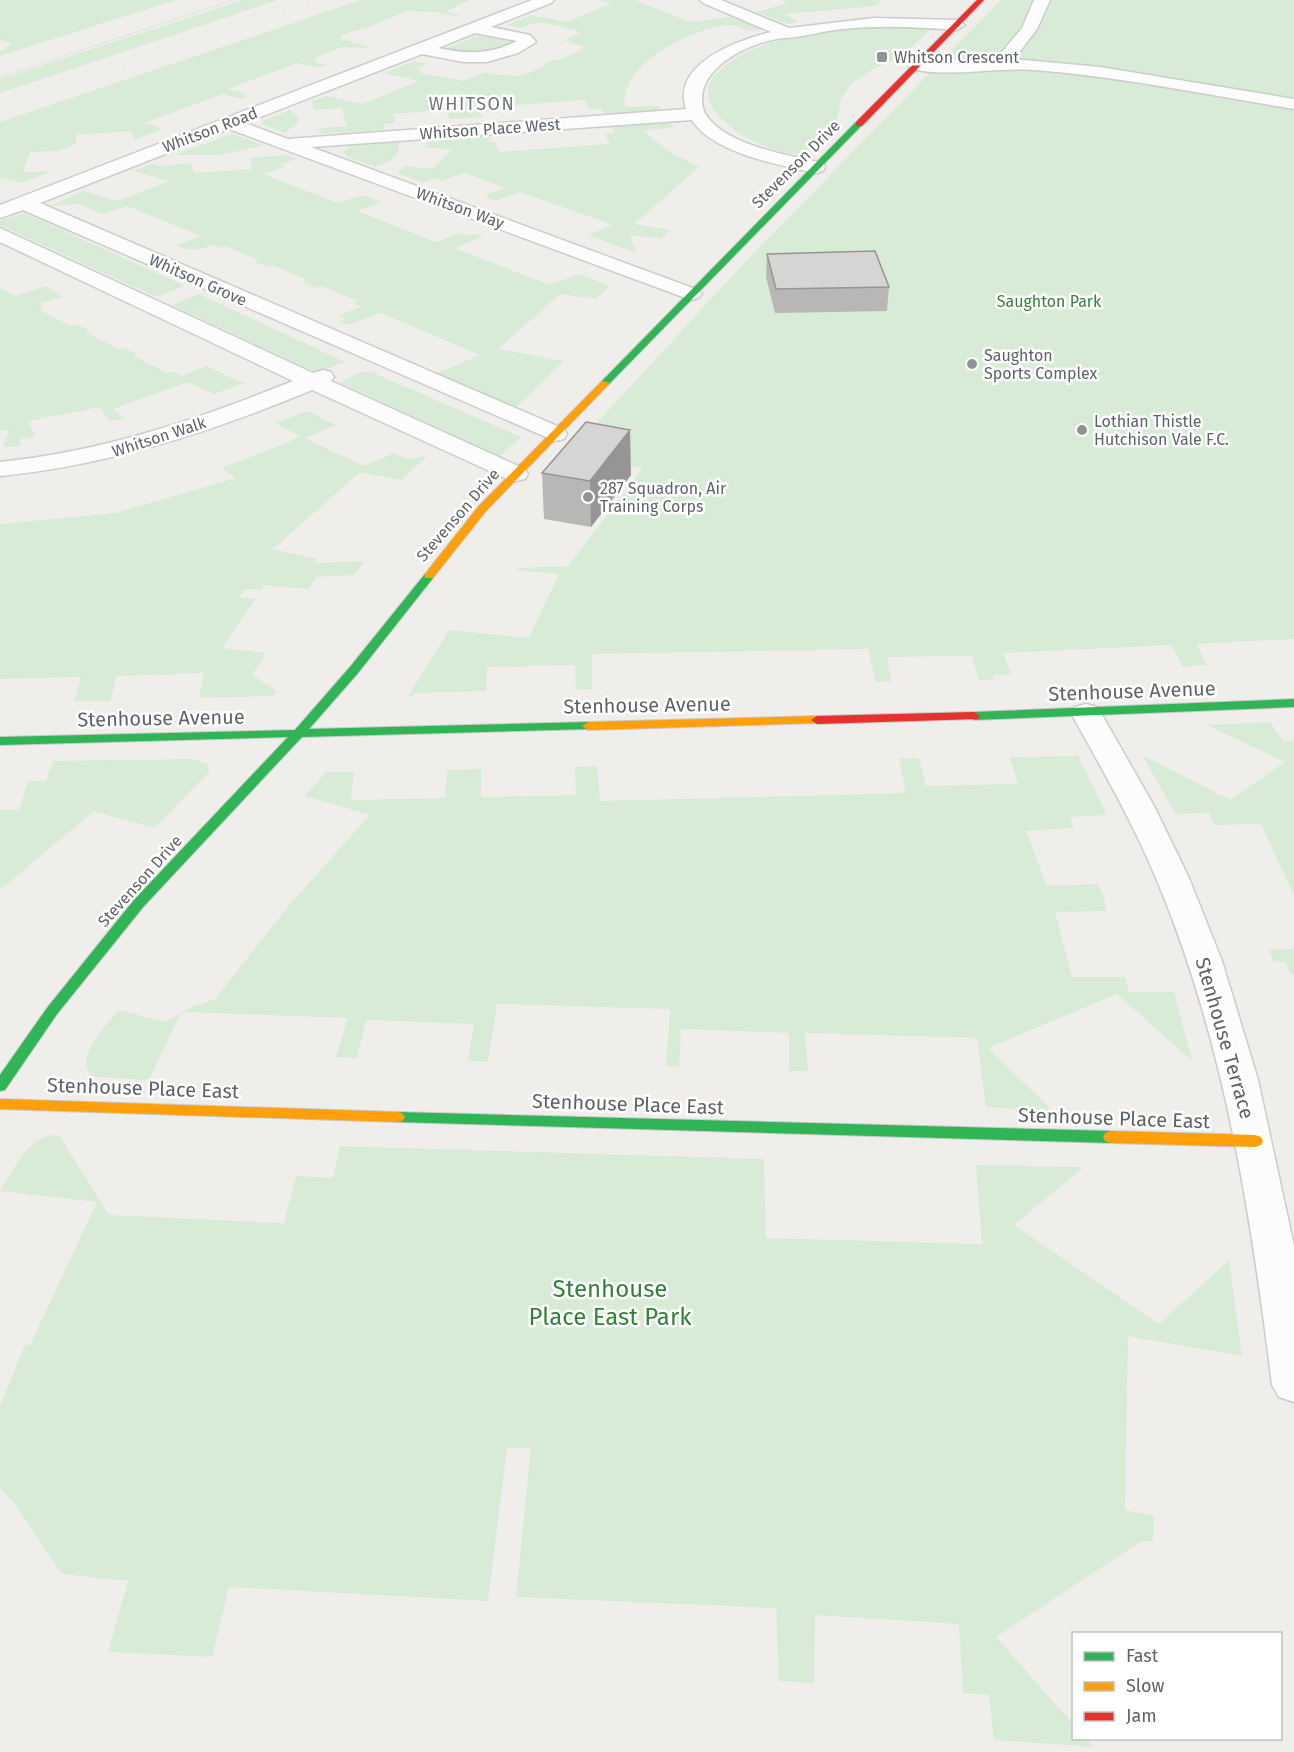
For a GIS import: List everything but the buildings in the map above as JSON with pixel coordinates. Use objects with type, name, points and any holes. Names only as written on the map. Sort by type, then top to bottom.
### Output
[{"type":"street","name":"Whitson Road","points":[[0,212],[546,0]]},
{"type":"street","points":[[708,0],[790,33]]},
{"type":"street","name":"Stevenson Drive","points":[[0,1086],[52,1011],[140,903],[299,733],[354,670],[482,509],[981,0]]},
{"type":"street","points":[[1002,63],[1029,29],[1041,0]]},
{"type":"street","points":[[816,167],[779,159],[741,146],[710,129],[696,114],[693,91],[701,74],[708,66],[735,50],[790,33],[882,23],[957,25]]},
{"type":"street","points":[[421,49],[470,60],[480,60],[528,42],[524,38],[473,28]]},
{"type":"street","points":[[917,65],[943,68],[1002,63],[1109,73],[1294,104]]},
{"type":"street","name":"Whitson Place West","points":[[284,143],[696,114]]},
{"type":"street","name":"Whitson Way","points":[[228,123],[692,294]]},
{"type":"street","name":"Whitson Grove","points":[[23,203],[555,434]]},
{"type":"street","points":[[0,234],[516,474]]},
{"type":"street","points":[[312,381],[372,356]]},
{"type":"street","name":"Whitson Walk","points":[[0,469],[86,459],[152,442],[312,381]]},
{"type":"street","name":"Stenhouse Avenue","points":[[0,741],[1086,713],[1294,703]]},
{"type":"street","name":"Stenhouse Terrace","points":[[1086,713],[1135,801],[1183,903],[1219,1007],[1255,1141],[1279,1273],[1294,1384]]},
{"type":"street","name":"Stenhouse Place East","points":[[0,1104],[1255,1141]]},
{"type":"green space","points":[[0,0],[176,0],[0,56],[0,52],[12,44],[0,39]]},
{"type":"green space","points":[[243,0],[278,0],[0,93],[0,79]]},
{"type":"green space","points":[[361,0],[470,0],[445,12],[460,15],[457,16],[406,11],[372,26],[341,35],[343,36],[339,38],[373,48],[342,47],[315,58],[317,59],[313,62],[328,65],[316,67],[297,63],[228,89],[247,94],[242,96],[247,97],[242,99],[223,94],[144,123],[163,129],[134,140],[132,131],[76,135],[76,144],[59,151],[30,152],[23,172],[52,171],[21,183],[0,177],[0,122]]},
{"type":"green space","points":[[599,0],[635,0],[690,22],[729,17],[761,29],[748,30],[734,25],[715,27],[679,40],[646,63],[634,76],[626,91],[625,107],[659,106],[660,111],[605,115],[601,109],[590,109],[584,100],[479,108],[482,117],[450,119],[446,110],[393,114],[395,123],[383,124],[385,130],[320,134],[319,128],[347,126],[342,108],[314,110],[312,101],[327,96],[362,104],[368,102],[419,81],[385,73],[414,61],[428,64],[416,69],[422,71],[420,73],[464,81],[485,72],[490,75],[523,75],[554,59],[559,60],[583,50],[581,48],[584,46],[569,43],[572,41],[562,41],[580,33],[575,30],[544,23],[534,23],[522,28],[507,25],[532,15],[566,22],[612,3]]},
{"type":"green space","points":[[781,0],[882,0],[876,6],[785,14],[798,22],[788,24],[757,12],[788,3]]},
{"type":"green space","name":"Saughton Park","points":[[1001,0],[1294,0],[1294,639],[1196,644],[1207,665],[1183,667],[1171,645],[1003,653],[1011,674],[993,675],[993,680],[979,680],[972,656],[887,657],[891,682],[876,682],[868,649],[592,654],[592,689],[576,690],[575,665],[487,667],[486,691],[417,693],[407,698],[449,630],[529,638],[559,574],[517,570],[518,568],[568,566],[643,468],[570,452],[747,260]]},
{"type":"green space","points":[[890,25],[934,26],[902,56],[873,69],[851,84],[841,98],[834,124],[804,154],[789,153],[751,140],[733,129],[718,115],[710,101],[709,86],[719,71],[736,58],[755,48],[800,35]]},
{"type":"green space","points":[[480,35],[514,42],[477,56],[444,49]]},
{"type":"green space","points":[[290,110],[298,117],[298,122],[285,133],[261,124],[263,121]]},
{"type":"green space","points":[[669,123],[674,127],[643,131],[670,152],[699,167],[634,224],[670,230],[661,239],[630,235],[636,253],[588,235],[613,225],[520,192],[494,201],[485,195],[505,188],[465,173],[443,180],[436,178],[423,183],[397,173],[404,166],[433,169],[452,150],[424,147],[432,138],[491,134],[488,142],[495,142],[499,152],[610,144],[605,134],[615,133],[611,127]]},
{"type":"green space","points":[[228,135],[235,135],[263,145],[220,155],[175,155]]},
{"type":"green space","points":[[398,142],[396,155],[376,167],[343,153],[360,144]]},
{"type":"green space","points":[[287,155],[296,159],[281,164],[286,166],[263,174],[337,203],[362,195],[381,202],[357,211],[436,242],[462,233],[470,236],[475,234],[482,237],[454,248],[550,285],[579,274],[610,286],[596,299],[560,294],[498,349],[564,361],[514,409],[435,374],[480,355],[381,313],[348,325],[340,321],[346,319],[339,315],[361,307],[353,303],[358,301],[322,286],[317,288],[303,282],[307,280],[273,265],[268,267],[254,262],[258,260],[226,246],[221,248],[214,245],[195,250],[176,245],[201,236],[127,206],[102,214],[80,204],[50,206],[84,191],[117,201],[170,181],[134,171],[153,163],[159,166],[191,163],[194,173],[252,169],[250,158]]},
{"type":"green space","points":[[24,213],[184,286],[160,296],[154,296],[0,225],[0,221]]},
{"type":"green space","points":[[46,286],[62,297],[38,304],[44,308],[40,310],[71,326],[76,324],[89,330],[85,332],[119,349],[124,348],[137,354],[134,356],[168,373],[173,372],[182,376],[207,366],[240,382],[247,382],[214,394],[188,382],[113,409],[125,419],[109,421],[100,407],[28,421],[36,436],[20,439],[20,446],[3,447],[9,430],[0,430],[0,288],[16,296]]},
{"type":"green space","points":[[197,295],[345,362],[322,371],[313,371],[172,305]]},
{"type":"green space","points":[[361,372],[371,372],[521,437],[500,456],[340,383]]},
{"type":"green space","points":[[307,411],[336,425],[305,438],[363,466],[394,453],[408,459],[427,456],[402,480],[360,472],[273,549],[317,559],[314,563],[365,561],[354,575],[316,577],[308,589],[265,585],[261,590],[245,589],[239,597],[255,599],[222,648],[266,653],[252,675],[277,691],[273,696],[199,698],[204,673],[117,676],[110,701],[74,701],[81,677],[0,679],[0,524],[116,513],[236,478],[222,468],[301,437],[276,423]]},
{"type":"green space","points":[[1270,722],[1284,742],[1294,741],[1294,895],[1261,824],[1214,825],[1209,813],[1176,814],[1142,755],[1230,800],[1285,762],[1207,725]]},
{"type":"green space","points":[[1078,756],[1107,815],[1070,817],[1074,828],[1026,831],[1047,886],[1098,884],[1104,897],[1106,911],[1055,912],[1072,977],[1125,977],[1129,992],[1174,992],[1192,1061],[1117,994],[988,1048],[1053,1111],[986,1107],[977,1038],[805,1033],[808,1071],[789,1071],[789,1033],[681,1029],[679,1067],[666,1066],[670,1009],[497,1004],[488,1062],[468,1061],[474,1024],[366,1020],[357,1058],[336,1057],[348,1018],[183,1012],[215,999],[291,903],[370,815],[305,796],[326,772],[354,772],[351,800],[445,798],[447,770],[481,769],[481,797],[576,795],[575,767],[597,766],[600,801],[906,793],[899,758],[919,758],[926,786],[1018,784],[1010,757]]},
{"type":"green space","points":[[193,759],[209,765],[209,772],[154,828],[94,811],[0,890],[0,810],[19,810],[28,781],[46,781],[53,761]]},
{"type":"green space","points":[[1294,949],[1294,974],[1290,974],[1286,962],[1274,962],[1269,950]]},
{"type":"green space","points":[[119,1010],[165,1022],[180,1014],[149,1080],[94,1077],[88,1070],[86,1062],[88,1052],[99,1033]]},
{"type":"green space","name":"Stenhouse Place East Park","points":[[60,1136],[109,1215],[284,1223],[296,1176],[333,1178],[340,1146],[764,1159],[766,1238],[982,1244],[976,1165],[1084,1167],[1014,1225],[1159,1324],[1229,1260],[1242,1356],[1128,1336],[1125,1510],[1154,1516],[1153,1541],[1140,1542],[996,1637],[1072,1723],[1072,1740],[1088,1740],[1094,1747],[994,1740],[989,1695],[963,1693],[959,1624],[815,1615],[814,1683],[779,1681],[776,1608],[516,1597],[531,1448],[507,1448],[488,1601],[229,1587],[212,1657],[108,1652],[128,1581],[62,1574],[14,1503],[0,1488],[0,1406],[25,1345],[30,1345],[97,1202],[0,1191],[22,1156],[36,1142],[45,1137]]},
{"type":"tram line","points":[[0,77],[233,0]]},
{"type":"railway","points":[[0,110],[322,0]]},
{"type":"railway","points":[[0,100],[289,2]]},
{"type":"traffic: fast","points":[[605,383],[859,124]]},
{"type":"traffic: fast","points":[[0,1086],[52,1011],[139,903],[299,733],[354,670],[429,576]]},
{"type":"traffic: fast","points":[[974,716],[1294,703]]},
{"type":"traffic: fast","points":[[0,741],[588,726]]},
{"type":"traffic: fast","points":[[397,1117],[1111,1137]]},
{"type":"traffic: slow","points":[[429,576],[482,509],[605,383]]},
{"type":"traffic: slow","points":[[588,726],[817,720]]},
{"type":"traffic: slow","points":[[0,1104],[397,1117]]},
{"type":"traffic: slow","points":[[1111,1137],[1255,1141]]},
{"type":"traffic: jam","points":[[859,124],[981,0]]},
{"type":"traffic: jam","points":[[817,720],[974,716]]},
{"type":"place","name":"Whitson Crescent","points":[[882,57]]},
{"type":"place","name":"Saughton Sports Complex","points":[[972,364]]},
{"type":"place","name":"Lothian Thistle Hutchison Vale F.C.","points":[[1082,430]]},
{"type":"place","name":"287 Squadron, Air Training Corps","points":[[588,497]]},
{"type":"district","name":"WHITSON","points":[[472,104]]}]
